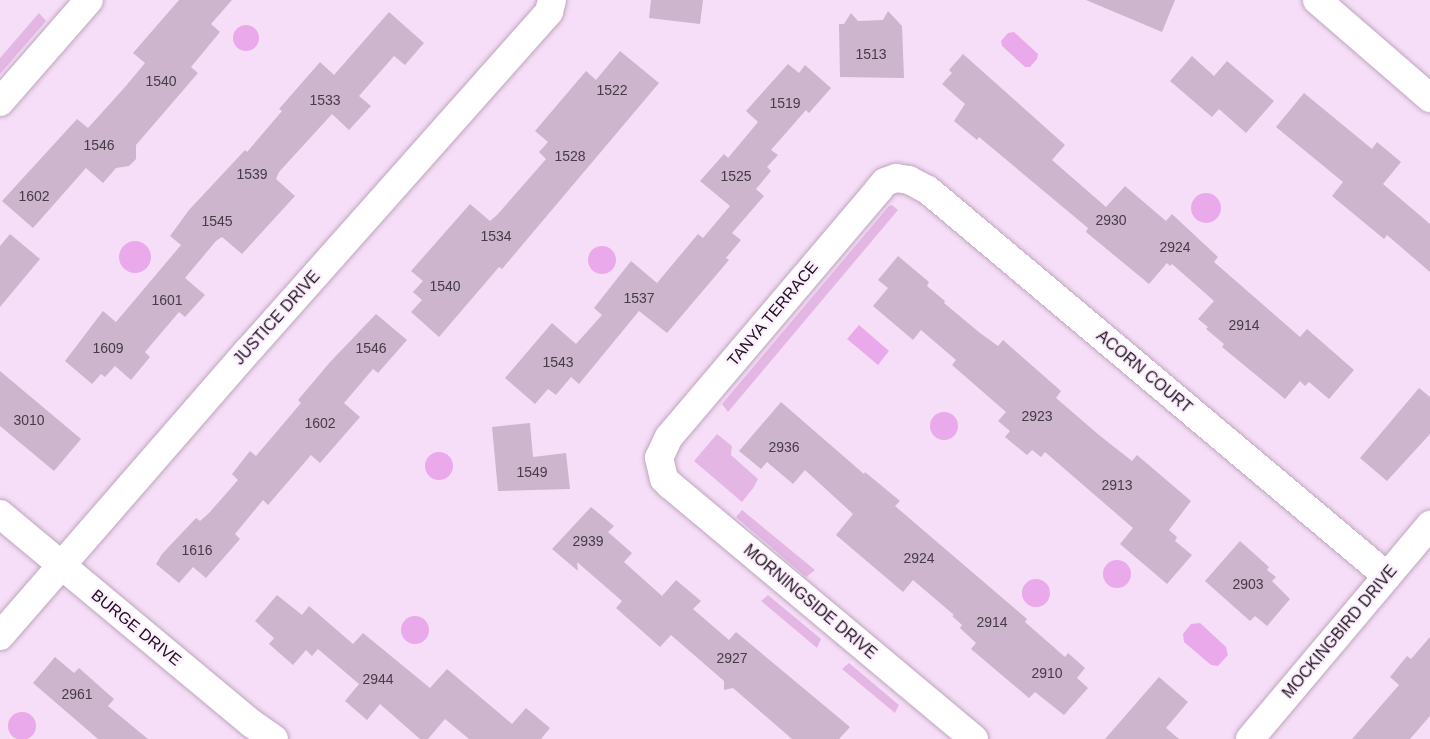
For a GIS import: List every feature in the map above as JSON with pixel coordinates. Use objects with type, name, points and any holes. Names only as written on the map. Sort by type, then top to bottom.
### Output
[{"type":"street","points":[[0,102],[90,0]]},
{"type":"street","name":"JUSTICE DRIVE","points":[[0,636],[549,12],[552,0]]},
{"type":"street","points":[[1317,0],[1430,98]]},
{"type":"street","name":"TANYA TERRACE","points":[[659,458],[669,437],[885,182],[896,178]]},
{"type":"street","name":"ACORN COURT","points":[[896,178],[909,180],[928,190],[1388,576]]},
{"type":"street","name":"MORNINGSIDE DRIVE","points":[[659,458],[664,478],[670,485],[974,739]]},
{"type":"street","name":"BURGE DRIVE","points":[[0,514],[251,723],[274,739]]},
{"type":"street","name":"MOCKINGBIRD DRIVE","points":[[1250,739],[1430,525]]},
{"type":"shaded area","points":[[39,13],[46,21],[0,74],[0,58]]},
{"type":"shaded area","points":[[246,25],[256,28],[259,38],[256,48],[246,51],[236,48],[233,38],[236,28]]},
{"type":"shaded area","points":[[1014,32],[1038,54],[1030,67],[1025,67],[1002,46],[1001,41],[1008,33]]},
{"type":"shaded area","points":[[1206,193],[1217,197],[1221,208],[1217,219],[1206,223],[1195,219],[1191,208],[1195,197]]},
{"type":"shaded area","points":[[892,205],[898,210],[728,412],[722,404]]},
{"type":"shaded area","points":[[135,241],[146,246],[151,257],[146,268],[135,273],[124,268],[119,257],[124,246]]},
{"type":"shaded area","points":[[602,246],[612,250],[616,260],[612,270],[602,274],[592,270],[588,260],[592,250]]},
{"type":"shaded area","points":[[859,325],[889,351],[878,365],[847,339]]},
{"type":"shaded area","points":[[944,412],[954,416],[958,426],[954,436],[944,440],[934,436],[930,426],[934,416]]},
{"type":"shaded area","points":[[717,434],[732,446],[731,455],[758,479],[742,502],[694,461]]},
{"type":"shaded area","points":[[439,452],[449,456],[453,466],[449,476],[439,480],[429,476],[425,466],[429,456]]},
{"type":"shaded area","points":[[742,510],[815,570],[806,577],[736,517]]},
{"type":"shaded area","points":[[1117,560],[1127,564],[1131,574],[1127,584],[1117,588],[1107,584],[1103,574],[1107,564]]},
{"type":"shaded area","points":[[1036,579],[1046,583],[1050,593],[1046,603],[1036,607],[1026,603],[1022,593],[1026,583]]},
{"type":"shaded area","points":[[768,595],[821,639],[817,648],[761,601]]},
{"type":"shaded area","points":[[415,616],[425,620],[429,630],[425,640],[415,644],[405,640],[401,630],[405,620]]},
{"type":"shaded area","points":[[1200,623],[1226,647],[1228,655],[1218,666],[1211,665],[1184,642],[1183,634],[1191,624]]},
{"type":"shaded area","points":[[849,663],[899,705],[895,713],[842,669]]},
{"type":"shaded area","points":[[22,712],[32,716],[36,726],[32,736],[22,740],[12,736],[8,726],[12,716]]},
{"type":"building","points":[[179,0],[232,0],[211,24],[220,32],[191,67],[198,73],[136,145],[136,159],[129,166],[116,168],[103,183],[86,168],[33,228],[2,201],[77,119],[88,128],[125,87],[145,63],[133,53]]},
{"type":"building","points":[[651,0],[703,0],[700,24],[649,18]]},
{"type":"building","points":[[1086,0],[1175,0],[1162,32]]},
{"type":"building","points":[[888,11],[902,26],[904,78],[840,77],[839,24],[844,24],[851,13],[858,21],[883,20]]},
{"type":"building","points":[[389,12],[424,43],[405,65],[394,56],[359,96],[371,106],[349,130],[332,114],[279,172],[276,179],[295,196],[242,254],[222,237],[216,241],[185,278],[205,295],[185,317],[179,312],[145,352],[150,357],[131,380],[115,366],[105,377],[101,374],[92,384],[65,361],[103,311],[116,322],[181,245],[170,236],[189,210],[245,150],[247,152],[282,111],[279,109],[320,62],[334,75]]},
{"type":"building","points":[[620,51],[659,83],[502,269],[499,267],[439,337],[411,312],[422,300],[413,292],[423,281],[411,271],[470,204],[490,221],[497,215],[546,159],[539,152],[548,142],[535,131],[586,71],[596,80]]},
{"type":"building","points":[[963,54],[1065,145],[1052,160],[1106,207],[1125,186],[1166,221],[1172,214],[1218,257],[1214,262],[1300,337],[1307,329],[1354,370],[1329,399],[1309,382],[1305,386],[1300,381],[1285,399],[1222,347],[1224,344],[1206,329],[1208,327],[1198,319],[1214,301],[1172,264],[1170,266],[1167,263],[1149,284],[1086,232],[1088,228],[979,137],[977,140],[954,121],[965,104],[942,84],[952,73],[949,70]]},
{"type":"building","points":[[1192,56],[1214,76],[1227,61],[1274,101],[1246,133],[1219,109],[1212,117],[1170,81]]},
{"type":"building","points":[[788,64],[799,73],[805,65],[831,88],[809,113],[806,110],[771,150],[778,155],[767,167],[771,171],[756,189],[764,196],[732,233],[741,240],[726,258],[729,260],[667,333],[639,311],[579,384],[571,377],[556,395],[548,389],[535,404],[505,378],[552,323],[576,344],[602,315],[594,308],[631,261],[657,283],[698,234],[703,238],[730,206],[700,181],[724,154],[728,158],[758,122],[746,111]]},
{"type":"building","points":[[1304,93],[1372,149],[1377,142],[1401,162],[1383,184],[1430,224],[1430,272],[1387,235],[1384,239],[1332,196],[1343,182],[1276,127]]},
{"type":"building","points":[[10,234],[40,259],[0,307],[0,246]]},
{"type":"building","points":[[898,256],[929,282],[927,286],[945,301],[944,303],[980,333],[998,346],[1003,340],[1061,391],[1056,398],[1099,435],[1132,461],[1137,455],[1191,501],[1169,530],[1177,537],[1175,541],[1192,555],[1167,584],[1120,544],[1133,528],[1045,452],[1041,457],[1032,450],[1027,455],[1005,437],[1010,431],[998,421],[1006,412],[952,365],[956,360],[921,330],[913,340],[873,306],[888,288],[878,280]]},
{"type":"building","points":[[376,314],[407,340],[378,373],[373,369],[344,403],[360,417],[320,463],[311,455],[268,505],[263,500],[235,534],[240,539],[206,578],[193,567],[179,583],[156,564],[162,554],[196,518],[200,521],[209,513],[238,480],[232,474],[250,451],[256,456],[301,403],[298,400]]},
{"type":"building","points":[[0,371],[81,439],[54,471],[0,426]]},
{"type":"building","points":[[1419,388],[1430,397],[1430,434],[1387,481],[1360,458]]},
{"type":"building","points":[[781,402],[864,474],[865,472],[900,501],[895,506],[1027,619],[1025,622],[1065,657],[1068,653],[1085,668],[1077,678],[1088,688],[1064,715],[1035,692],[1029,698],[971,649],[976,643],[960,628],[962,625],[952,616],[954,615],[913,580],[903,592],[836,535],[853,514],[805,470],[793,484],[767,462],[761,469],[739,451]]},
{"type":"building","points":[[530,423],[533,457],[566,453],[570,489],[498,491],[492,427]]},
{"type":"building","points":[[591,507],[614,526],[608,532],[632,553],[624,562],[662,596],[676,580],[701,601],[693,609],[729,640],[736,632],[850,727],[839,739],[792,739],[733,688],[724,690],[724,681],[671,635],[660,647],[616,608],[622,601],[577,562],[578,571],[552,549]]},
{"type":"building","points":[[1240,541],[1269,567],[1267,570],[1276,577],[1272,581],[1290,599],[1267,626],[1255,616],[1250,621],[1205,581]]},
{"type":"building","points":[[277,595],[302,615],[309,606],[353,644],[363,633],[430,688],[447,669],[512,724],[526,708],[550,728],[541,739],[469,739],[445,719],[428,739],[420,739],[380,704],[367,720],[345,701],[359,684],[318,649],[312,656],[306,650],[293,665],[269,644],[274,638],[255,621]]},
{"type":"building","points":[[1430,637],[1430,716],[1410,739],[1352,739],[1399,685],[1390,677],[1407,656],[1411,659]]},
{"type":"building","points":[[55,657],[74,673],[79,668],[114,699],[108,706],[148,739],[98,739],[33,683]]},
{"type":"building","points":[[1159,677],[1188,702],[1166,728],[1179,739],[1105,739]]}]
